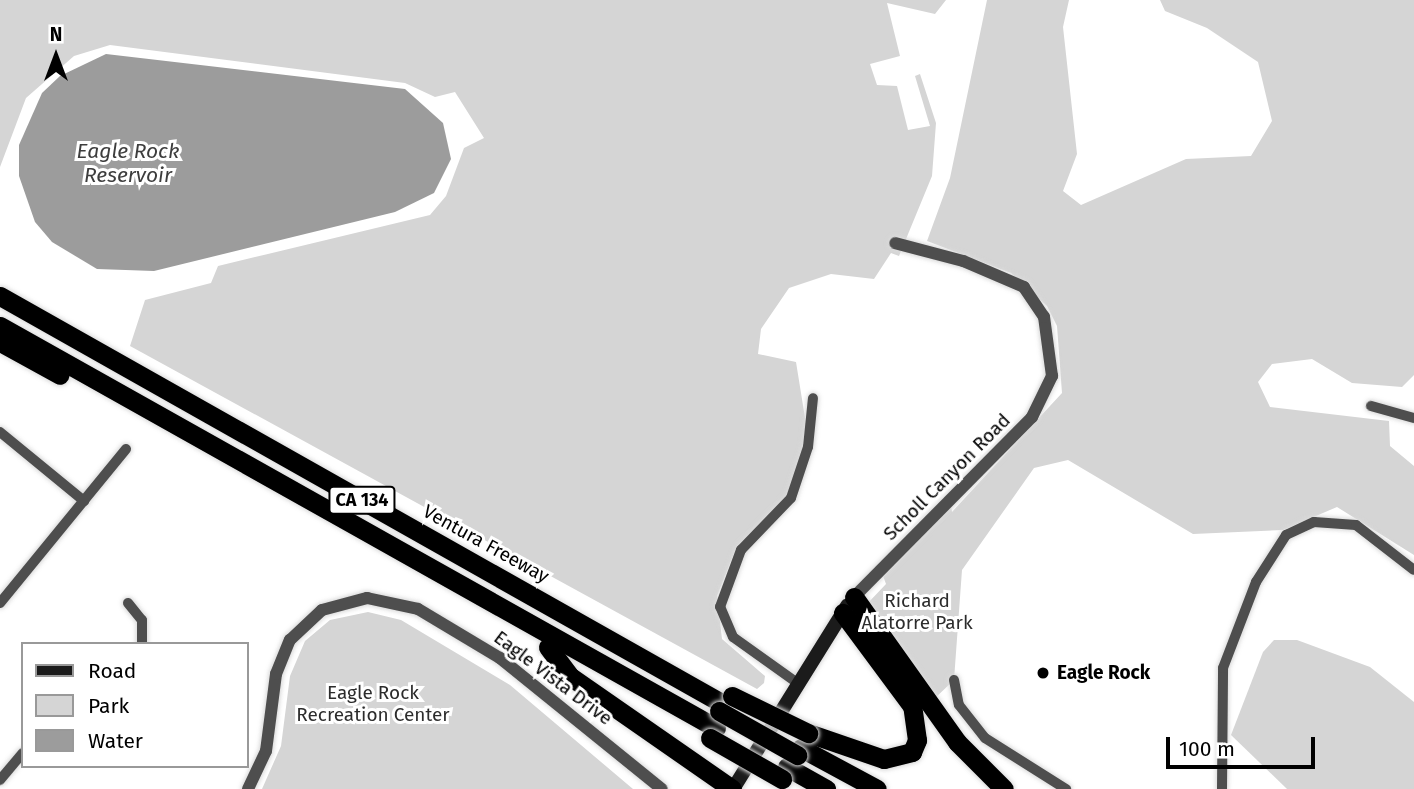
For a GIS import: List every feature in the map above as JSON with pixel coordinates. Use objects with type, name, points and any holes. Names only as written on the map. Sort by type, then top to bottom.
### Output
[{"type":"highway","name":"Ventura Freeway","points":[[0,296],[609,639],[720,716]]},
{"type":"highway","points":[[0,308],[720,716]]},
{"type":"highway","points":[[0,326],[856,789]]},
{"type":"highway","name":"CA 134","points":[[0,342],[548,647],[720,716],[795,756],[877,789]]},
{"type":"highway","points":[[795,756],[884,759],[912,752],[917,740],[912,706],[848,605]]},
{"type":"highway","points":[[848,605],[957,742],[1004,789]]},
{"type":"highway","points":[[548,647],[570,677],[733,789]]},
{"type":"highway","points":[[795,756],[826,789]]},
{"type":"highway","name":"CA 134","points":[[795,756],[802,789]]},
{"type":"main road","name":"Scholl Canyon Road","points":[[733,789],[796,682],[848,605]]},
{"type":"street","name":"Scholl Canyon Road","points":[[848,605],[1032,418],[1052,376],[1044,317],[1024,287],[963,261],[895,243]]},
{"type":"street","points":[[796,682],[733,637],[720,607],[741,550],[791,498],[808,447],[813,397]]},
{"type":"street","points":[[1371,406],[1414,418]]},
{"type":"street","points":[[0,432],[84,501]]},
{"type":"street","points":[[0,603],[126,449]]},
{"type":"street","points":[[1222,789],[1223,668],[1256,582],[1286,535],[1314,523],[1356,526],[1414,570]]},
{"type":"street","name":"Eagle Vista Drive","points":[[248,789],[265,751],[276,674],[290,640],[322,610],[367,598],[418,609],[500,658],[662,789]]},
{"type":"street","points":[[128,603],[142,620],[142,642]]},
{"type":"street","points":[[954,680],[960,705],[985,738],[1066,789]]},
{"type":"street","points":[[0,780],[21,755]]},
{"type":"green space","points":[[0,0],[946,0],[935,14],[887,3],[900,56],[870,64],[877,85],[897,86],[908,130],[930,126],[915,76],[920,74],[936,123],[932,176],[899,256],[891,253],[874,279],[831,274],[789,288],[761,329],[758,354],[796,362],[806,424],[798,476],[785,502],[734,553],[717,596],[722,639],[765,676],[764,683],[757,689],[130,346],[145,300],[211,283],[218,266],[430,215],[446,196],[464,148],[484,138],[455,92],[435,97],[405,83],[110,45],[74,56],[26,98],[0,167]]},
{"type":"green space","name":"Richard Alatorre Park","points":[[987,0],[1069,0],[1063,27],[1077,154],[1063,191],[1081,205],[1186,159],[1251,156],[1272,121],[1258,62],[1207,28],[1165,11],[1160,0],[1414,0],[1414,375],[1402,387],[1352,383],[1312,359],[1272,364],[1258,382],[1270,407],[1389,421],[1390,446],[1414,466],[1414,555],[1337,507],[1283,530],[1193,534],[1068,460],[1034,468],[962,570],[954,680],[933,700],[867,604],[886,584],[882,573],[950,500],[952,512],[1062,393],[1057,326],[1047,306],[1011,273],[927,241],[950,178]]},
{"type":"green space","name":"Eagle Rock Recreation Center","points":[[368,612],[401,620],[510,685],[633,789],[262,789],[281,746],[290,676],[305,641],[330,620]]},
{"type":"green space","points":[[1274,640],[1297,640],[1370,667],[1414,702],[1414,789],[1287,789],[1231,735],[1263,652]]},
{"type":"water","name":"Eagle Rock Reservoir","points":[[106,54],[405,89],[443,123],[451,159],[434,193],[395,212],[154,271],[97,269],[52,242],[35,222],[19,176],[19,145],[42,93],[60,76]]},
{"type":"place","name":"Eagle Rock","points":[[1043,673]]}]
